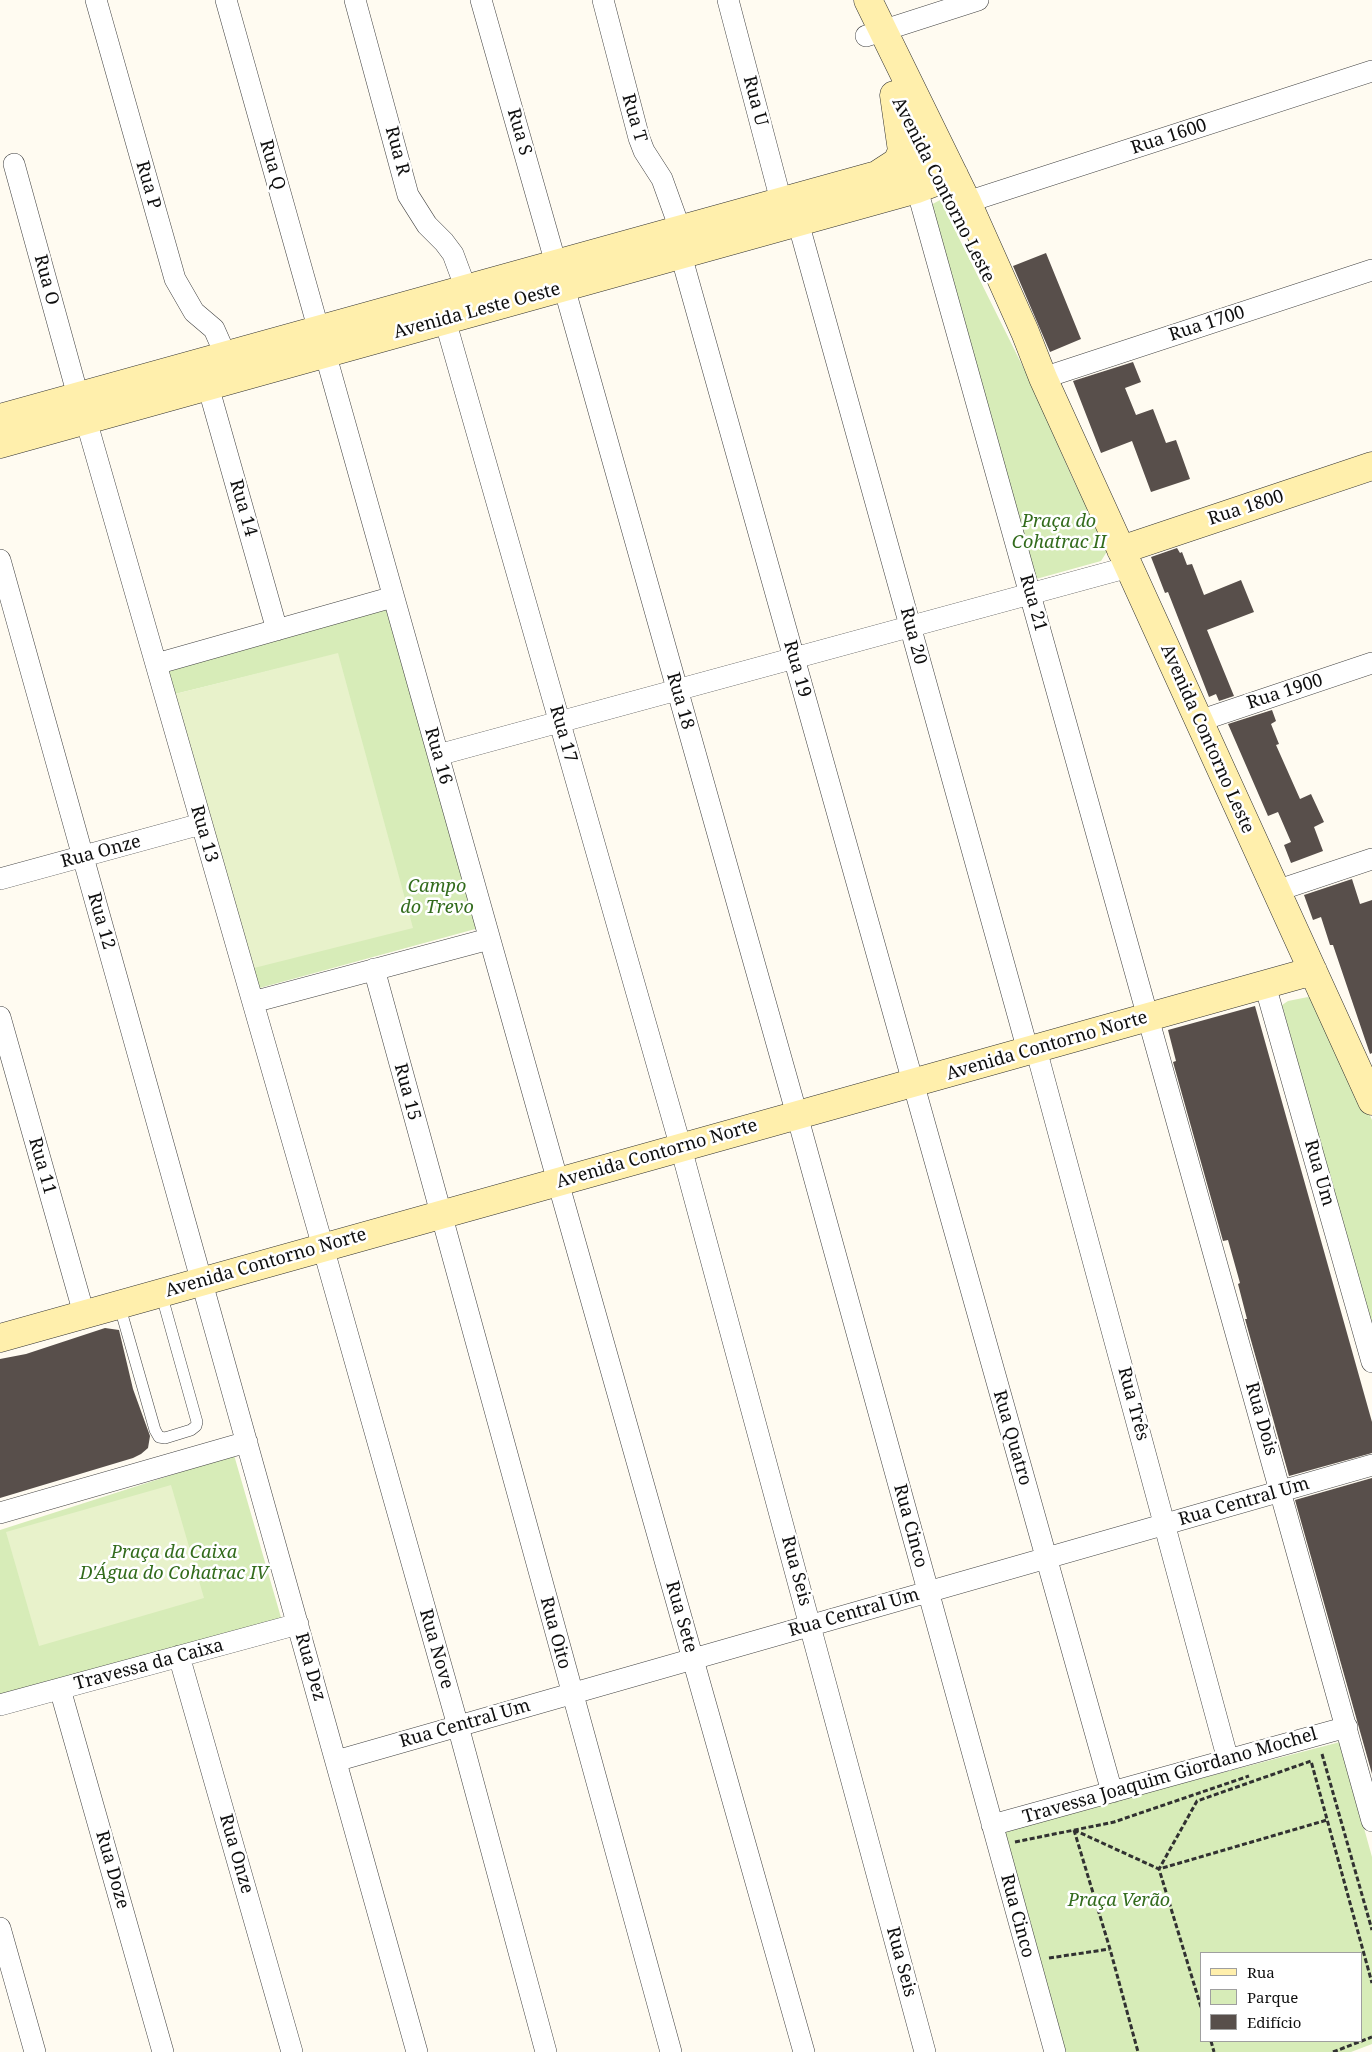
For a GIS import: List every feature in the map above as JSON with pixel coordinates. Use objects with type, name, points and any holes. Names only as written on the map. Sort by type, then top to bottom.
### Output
[{"type":"main road","name":"Avenida Contorno Leste","points":[[849,0],[874,32],[935,171],[967,202],[1025,332],[1043,378],[1276,891],[1313,971],[1364,1063],[1372,1100]]},
{"type":"main road","name":"Avenida Contorno Leste","points":[[868,0],[874,32],[894,95],[935,171],[1018,336],[1043,378]]},
{"type":"main road","points":[[877,175],[897,162],[902,151],[894,95]]},
{"type":"main road","name":"Avenida Leste Oeste","points":[[681,242],[781,201],[877,175],[935,171]]},
{"type":"main road","name":"Avenida Leste Oeste","points":[[0,444],[82,408],[226,356],[322,342],[445,320],[560,276],[681,242],[798,222],[935,171]]},
{"type":"main road","name":"Avenida Leste Oeste","points":[[0,418],[82,408],[208,386],[466,289],[560,276]]},
{"type":"main road","name":"Rua 1800","points":[[1125,559],[1372,466]]},
{"type":"main road","name":"Avenida Contorno Norte","points":[[0,1338],[1313,971]]},
{"type":"street","name":"Rua P","points":[[96,0],[175,279],[194,312],[214,329],[226,356]]},
{"type":"street","name":"Rua Q","points":[[226,0],[322,342]]},
{"type":"street","name":"Rua R","points":[[355,0],[408,195],[427,225],[453,254],[466,289]]},
{"type":"street","name":"Rua S","points":[[481,0],[560,276]]},
{"type":"street","name":"Rua T","points":[[603,0],[639,138],[649,159],[662,179],[681,242]]},
{"type":"street","name":"Rua U","points":[[728,0],[781,201]]},
{"type":"street","points":[[874,32],[978,0]]},
{"type":"street","name":"Rua 1600","points":[[967,202],[1372,71]]},
{"type":"street","name":"Rua O","points":[[14,164],[82,408]]},
{"type":"street","name":"Rua 21","points":[[935,171],[1031,594],[1148,1017]]},
{"type":"street","name":"Rua 20","points":[[798,222],[1032,1050]]},
{"type":"street","name":"Rua 19","points":[[681,242],[912,1083]]},
{"type":"street","name":"Rua 1700","points":[[1043,378],[1372,270]]},
{"type":"street","name":"Rua 18","points":[[560,276],[797,1115]]},
{"type":"street","name":"Rua 17","points":[[445,320],[681,1148]]},
{"type":"street","name":"Rua 16","points":[[322,342],[558,1182]]},
{"type":"street","name":"Rua 14","points":[[208,386],[277,630]]},
{"type":"street","name":"Rua 13","points":[[82,408],[323,1247]]},
{"type":"street","points":[[438,755],[1031,594],[1125,559]]},
{"type":"street","name":"Rua 12","points":[[0,560],[202,1281]]},
{"type":"street","points":[[156,664],[394,597]]},
{"type":"street","name":"Rua 1900","points":[[1199,720],[1372,663]]},
{"type":"street","name":"Rua Onze","points":[[0,879],[201,824]]},
{"type":"street","points":[[1276,891],[1372,859]]},
{"type":"street","points":[[253,1002],[489,939]]},
{"type":"street","name":"Rua 15","points":[[374,969],[441,1215]]},
{"type":"street","name":"Rua Um","points":[[1265,985],[1372,1362]]},
{"type":"street","name":"Rua 11","points":[[0,1017],[84,1314]]},
{"type":"street","name":"Rua Dois","points":[[1148,1017],[1282,1491],[1372,1821]]},
{"type":"street","name":"Rua Três","points":[[1032,1050],[1165,1524],[1228,1760]]},
{"type":"street","name":"Rua Quatro","points":[[912,1083],[1112,1792]]},
{"type":"street","name":"Rua Cinco","points":[[797,1115],[1055,2052]]},
{"type":"street","name":"Rua Seis","points":[[681,1148],[925,2052]]},
{"type":"street","name":"Rua Sete","points":[[558,1182],[804,2052]]},
{"type":"street","name":"Rua Oito","points":[[441,1215],[670,2052]]},
{"type":"street","name":"Rua Nove","points":[[323,1247],[458,1726],[546,2052]]},
{"type":"street","name":"Rua Dez","points":[[202,1281],[417,2052]]},
{"type":"street","points":[[0,1513],[247,1442]]},
{"type":"street","name":"Rua Central Um","points":[[336,1761],[1372,1465]]},
{"type":"street","name":"Travessa da Caixa","points":[[0,1706],[298,1624]]},
{"type":"street","name":"Rua Onze","points":[[179,1656],[292,2052]]},
{"type":"street","name":"Rua Doze","points":[[60,1689],[163,2052]]},
{"type":"street","name":"Travessa Joaquim Giordano Mochel","points":[[992,1825],[1347,1727]]},
{"type":"street","points":[[0,1928],[35,2052]]},
{"type":"lane","points":[[119,1304],[155,1430],[159,1437],[165,1438],[191,1430],[197,1422],[161,1292]]},
{"type":"path","points":[[1321,1751],[1372,1930]]},
{"type":"path","points":[[1200,2004],[1159,1869],[1197,1801],[1311,1761],[1372,1984]]},
{"type":"path","points":[[1009,1844],[1114,1822],[1255,1774]]},
{"type":"path","points":[[1074,1830],[1159,1869],[1327,1820]]},
{"type":"path","points":[[1074,1830],[1110,1949],[1138,2052]]},
{"type":"path","points":[[1042,1959],[1110,1949]]},
{"type":"path","points":[[1333,2052],[1357,2042]]},
{"type":"green space","name":"Praça do Cohatrac II","points":[[940,200],[1027,375],[1072,477],[1108,550],[1101,561],[1036,579],[929,206]]},
{"type":"green space","name":"Campo do Trevo","points":[[386,609],[479,928],[256,989],[250,969],[338,654],[171,695],[165,665]]},
{"type":"green space","points":[[338,653],[413,928],[250,969],[171,695]]},
{"type":"green space","points":[[1308,997],[1320,1003],[1372,1120],[1372,1332],[1282,1005],[1288,1001]]},
{"type":"green space","name":"Praça da Caixa D'Água do Cohatrac IV","points":[[234,1455],[282,1621],[0,1698],[0,1530]]},
{"type":"green space","points":[[171,1485],[204,1598],[39,1646],[6,1532]]},
{"type":"green space","name":"Praça Verão","points":[[1340,1742],[1372,1857],[1372,2044],[1351,2052],[1061,2052],[999,1831]]},
{"type":"building","points":[[1046,253],[1081,339],[1050,352],[1013,266]]},
{"type":"building","points":[[1133,362],[1141,382],[1125,388],[1136,415],[1153,409],[1166,443],[1176,440],[1190,479],[1151,492],[1132,441],[1101,453],[1073,381]]},
{"type":"building","points":[[1177,548],[1180,553],[1182,552],[1187,565],[1192,564],[1204,595],[1241,580],[1254,612],[1207,630],[1234,696],[1219,701],[1216,694],[1209,697],[1168,592],[1165,593],[1151,557]]},
{"type":"building","points":[[1272,710],[1276,721],[1271,724],[1279,744],[1276,745],[1300,799],[1311,794],[1324,822],[1314,827],[1323,851],[1291,863],[1284,845],[1291,842],[1278,812],[1268,816],[1228,724]]},
{"type":"building","points":[[1352,879],[1360,904],[1372,900],[1372,1053],[1370,1054],[1333,945],[1330,945],[1321,917],[1313,920],[1304,895]]},
{"type":"building","points":[[1255,1006],[1372,1422],[1372,1453],[1289,1476],[1245,1319],[1247,1319],[1238,1284],[1240,1283],[1228,1240],[1223,1241],[1173,1062],[1176,1061],[1168,1030]]},
{"type":"building","points":[[105,1328],[119,1330],[133,1389],[150,1436],[148,1448],[133,1458],[0,1498],[0,1359],[26,1354]]},
{"type":"building","points":[[1372,1478],[1372,1774],[1295,1500]]}]
